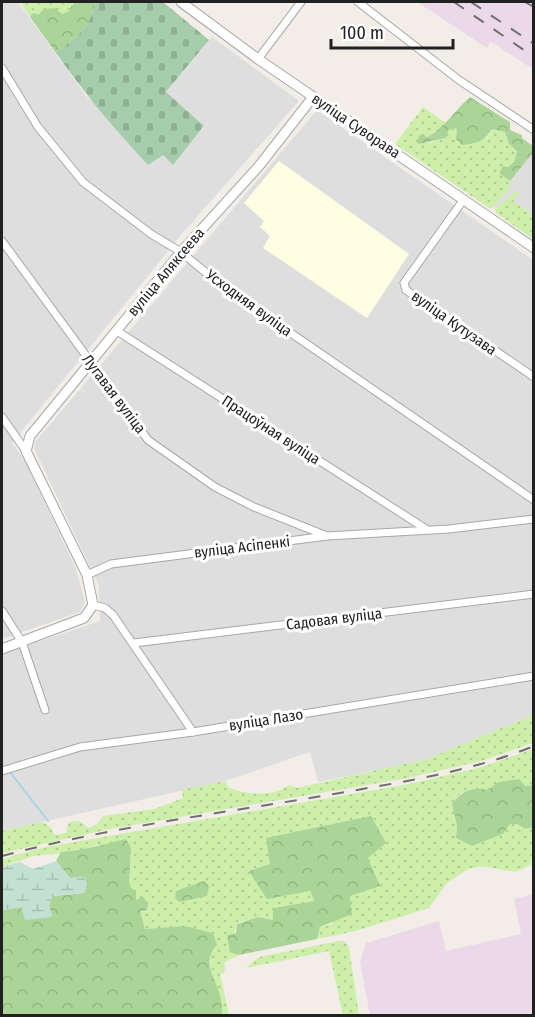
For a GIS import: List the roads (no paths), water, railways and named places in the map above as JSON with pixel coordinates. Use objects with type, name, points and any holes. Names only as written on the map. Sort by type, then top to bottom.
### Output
[{"type":"street","name":"вуліца Суворава","points":[[181,2],[258,59],[534,249]]},
{"type":"street","points":[[258,59],[301,2]]},
{"type":"street","points":[[358,2],[459,80],[534,130]]},
{"type":"street","name":"Усходняя вуліца","points":[[2,68],[38,127],[83,182],[151,234],[181,252],[231,292],[534,500]]},
{"type":"street","name":"вуліца Аляксеева","points":[[26,451],[30,436],[181,252],[247,180],[313,97]]},
{"type":"street","name":"вуліца Кутузава","points":[[464,199],[404,283],[406,290],[534,377]]},
{"type":"street","name":"Лугавая вуліца","points":[[2,241],[148,440],[215,487],[254,507],[327,536]]},
{"type":"street","name":"Працоўная вуліца","points":[[117,331],[426,529]]},
{"type":"street","points":[[2,417],[26,451],[87,575],[93,605],[84,618],[2,649]]},
{"type":"street","name":"вуліца Асіпенкі","points":[[87,575],[111,564],[327,536],[534,519]]},
{"type":"street","name":"Садовая вуліца","points":[[134,643],[534,594]]},
{"type":"street","points":[[93,605],[105,608],[113,615],[193,732]]},
{"type":"street","points":[[2,611],[22,642],[45,710]]},
{"type":"street","name":"вуліца Лазо","points":[[2,771],[80,747],[193,732],[534,676]]},
{"type":"waterway","points":[[10,772],[48,821]]},
{"type":"railway","points":[[454,2],[534,57]]},
{"type":"railway","points":[[471,2],[534,44]]},
{"type":"railway","points":[[525,2],[534,7]]},
{"type":"railway","points":[[2,856],[167,821],[435,775],[485,763],[534,746]]}]
